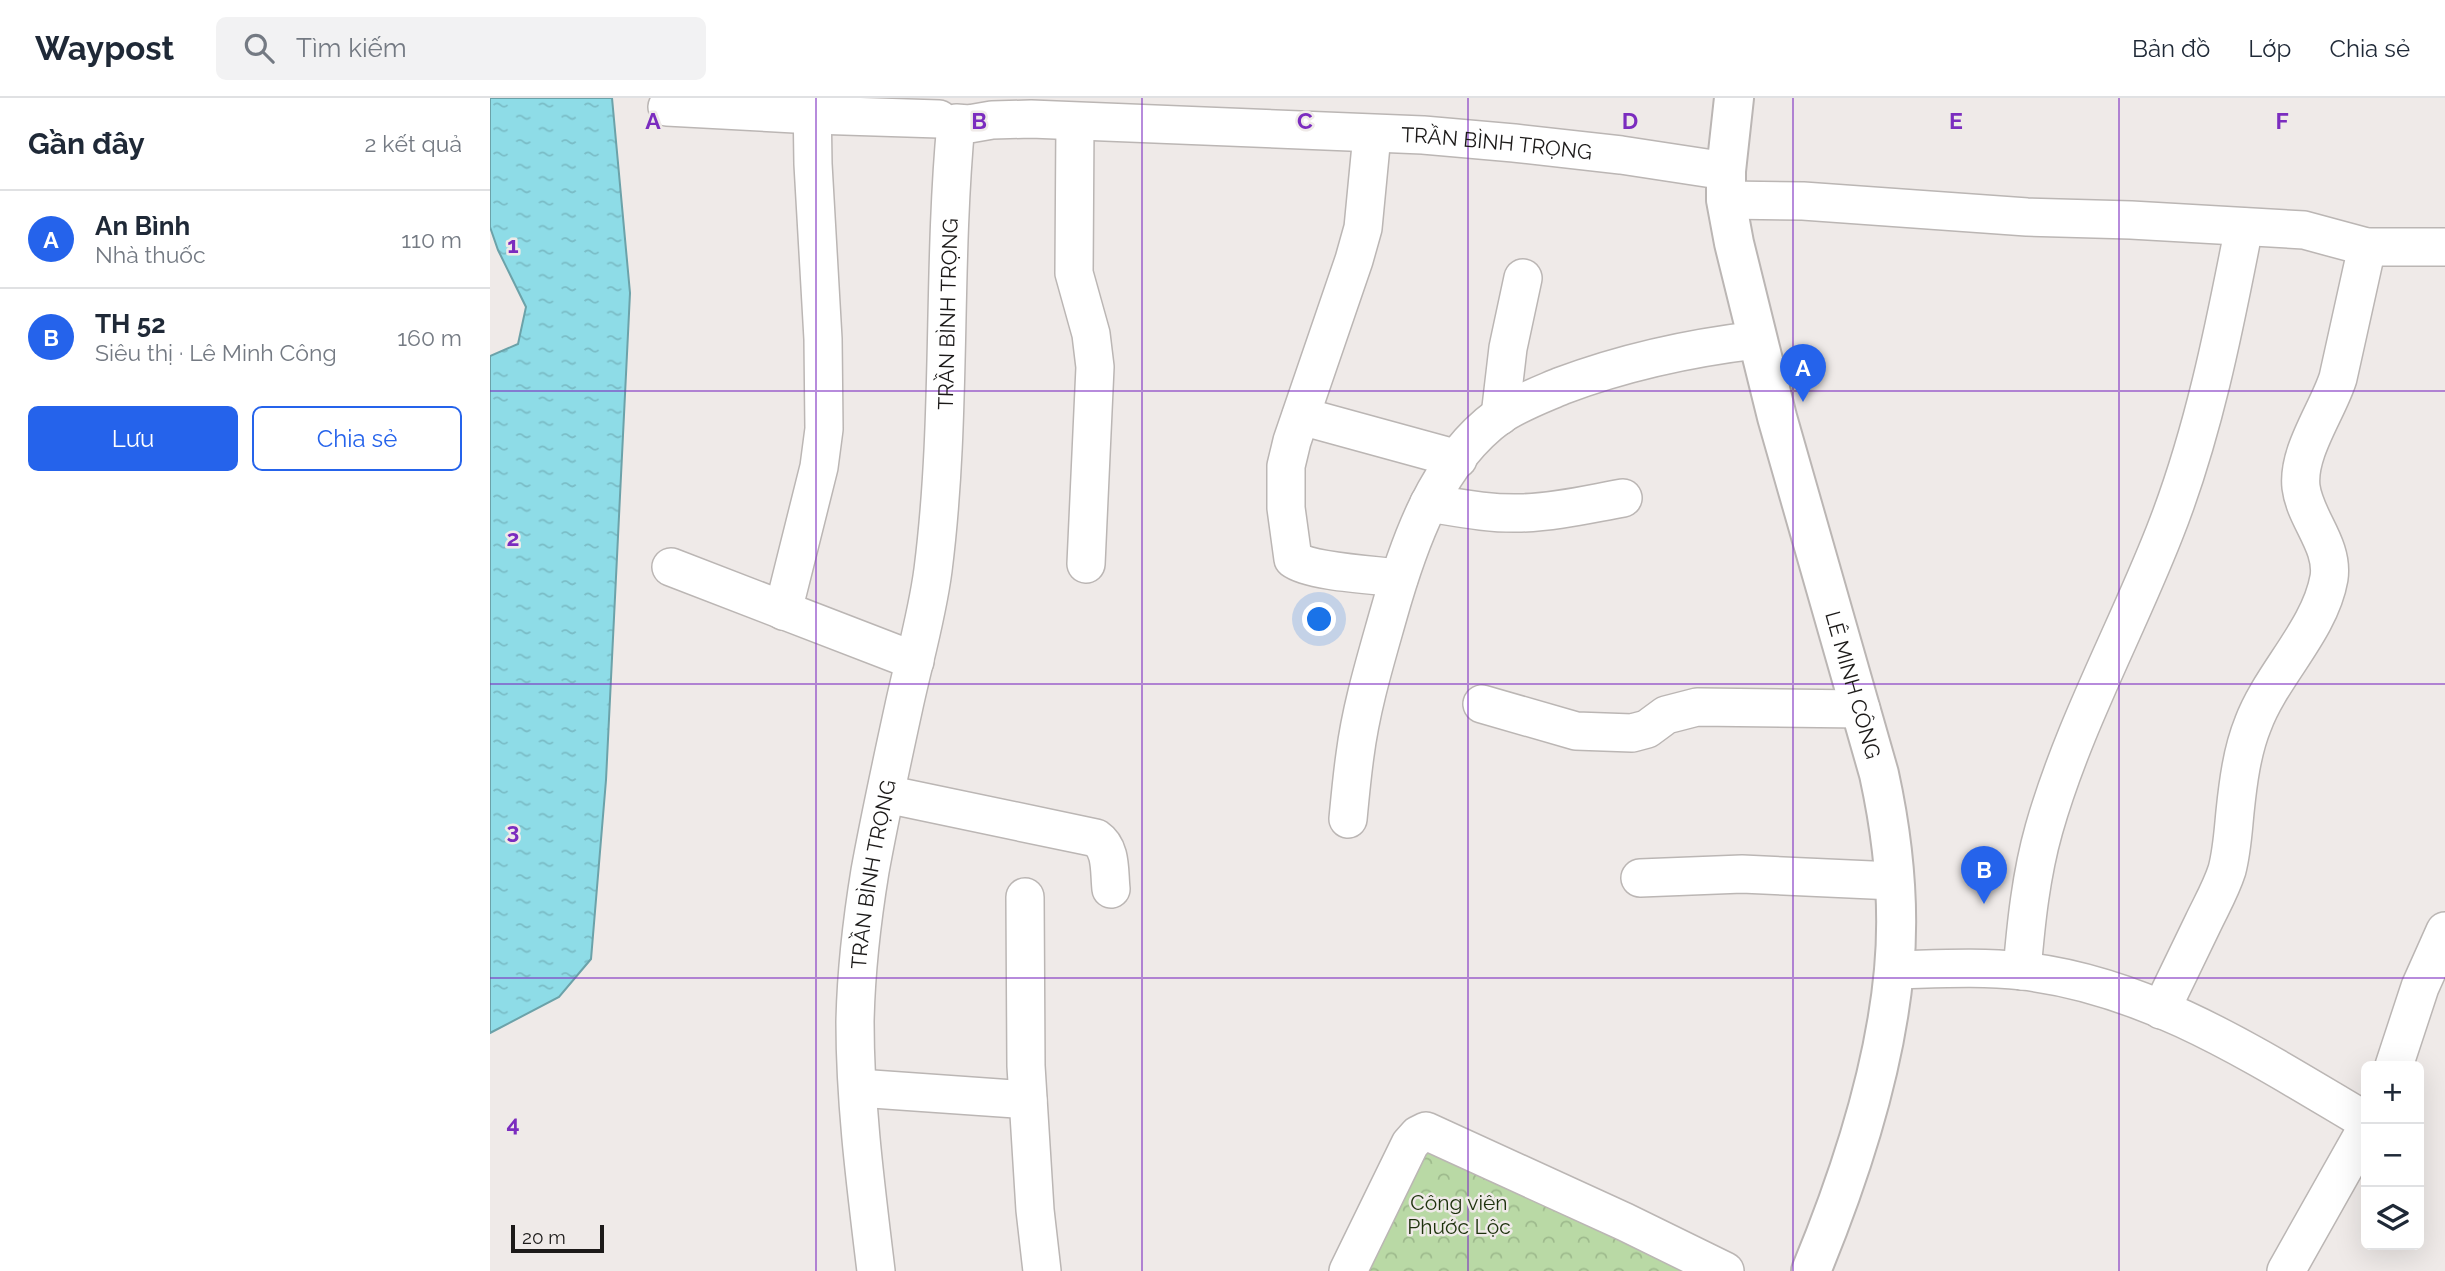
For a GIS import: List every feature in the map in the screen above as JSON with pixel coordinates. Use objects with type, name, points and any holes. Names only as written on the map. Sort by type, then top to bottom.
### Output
[{"type":"main road","name":"LÊ MINH CÔNG","points":[[1734,98],[1726,185],[1757,340],[1884,798],[1894,881],[1894,970],[1883,1038],[1866,1112],[1844,1184],[1811,1271]]},
{"type":"street","points":[[667,107],[813,107],[943,113]]},
{"type":"street","points":[[783,611],[819,467],[824,429],[813,107]]},
{"type":"street","name":"TRẦN BÌNH TRỌNG","points":[[943,113],[969,124],[1011,119],[1075,122],[1244,113],[1372,135],[1423,135],[1621,155],[1726,185],[1803,201],[2027,217],[2131,219],[2304,230],[2367,247],[2445,247]]},
{"type":"street","name":"TRẦN BÌNH TRỌNG","points":[[876,1271],[862,1155],[855,1020],[870,874],[928,609],[933,566],[945,429],[951,173],[943,113]]},
{"type":"street","points":[[1075,122],[1074,273],[1091,334],[1095,367],[1086,564]]},
{"type":"street","points":[[1372,135],[1363,228],[1292,441],[1285,485],[1293,559],[1299,564],[1399,579]]},
{"type":"street","points":[[2022,971],[2027,921],[2044,831],[2076,736],[2123,633],[2178,497],[2193,452],[2228,312],[2244,227]]},
{"type":"street","points":[[2161,1010],[2227,871],[2246,745],[2253,724],[2263,701],[2306,633],[2329,578],[2328,556],[2306,505],[2301,486],[2305,456],[2338,378],[2367,247]]},
{"type":"street","points":[[1500,416],[1508,348],[1523,278]]},
{"type":"street","points":[[1348,819],[1360,726],[1399,579],[1415,532],[1429,503],[1470,442],[1500,416],[1550,391],[1615,368],[1687,349],[1757,340]]},
{"type":"street","points":[[1301,416],[1458,459]]},
{"type":"street","points":[[1429,503],[1485,512],[1521,513],[1561,510],[1623,498]]},
{"type":"street","points":[[671,567],[915,661]]},
{"type":"street","points":[[1482,704],[1576,731],[1632,733],[1647,729],[1666,715],[1697,706],[1861,709]]},
{"type":"street","points":[[886,793],[1096,838],[1103,842],[1107,851],[1111,889]]},
{"type":"street","points":[[1640,877],[1742,874],[1894,881]]},
{"type":"street","points":[[1025,897],[1028,1100],[1042,1271]]},
{"type":"street","points":[[2396,1061],[2420,987],[2445,931]]},
{"type":"street","points":[[1894,970],[2022,971],[2113,991],[2234,1042],[2361,1118]]},
{"type":"street","points":[[858,1088],[1028,1100]]},
{"type":"street","points":[[1348,1271],[1410,1144],[1426,1131],[1725,1271]]},
{"type":"street","points":[[2286,1271],[2361,1138]]},
{"type":"green space","name":"Công viên Phước Lộc","points":[[1433,1139],[1715,1271],[1365,1271]]},
{"type":"water","points":[[490,98],[612,98],[630,293],[606,780],[591,959],[559,997],[490,1033],[490,356],[518,344],[526,307],[498,250],[490,227]]},
{"type":"place","name":"An Bình","points":[[1803,402]]},
{"type":"place","name":"TH 52","points":[[1984,904]]}]
